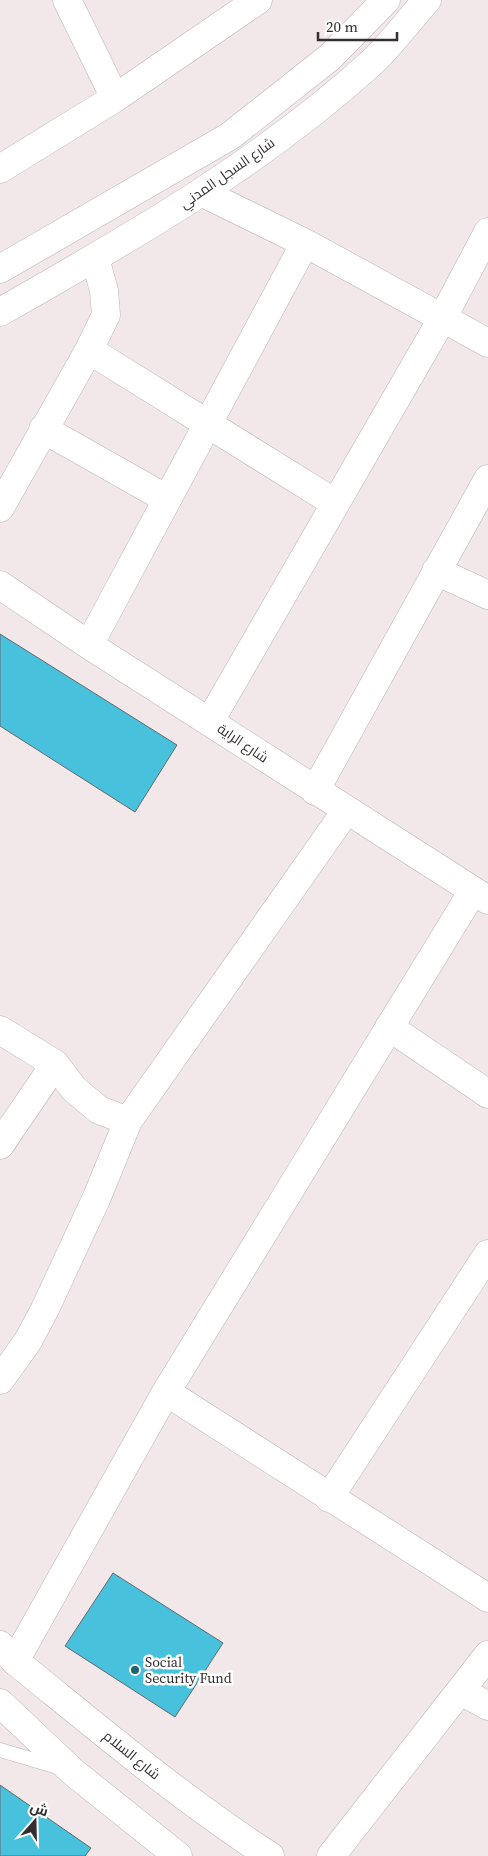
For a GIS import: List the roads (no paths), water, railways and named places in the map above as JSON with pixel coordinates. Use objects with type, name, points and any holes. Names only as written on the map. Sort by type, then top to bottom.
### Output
[{"type":"street","points":[[67,0],[115,98]]},
{"type":"street","points":[[0,169],[115,98],[258,0]]},
{"type":"street","name":"شارع السجل المدني","points":[[0,269],[230,136],[330,56],[386,0]]},
{"type":"street","name":"شارع السجل المدني","points":[[0,312],[203,193],[316,108],[370,64],[427,0]]},
{"type":"street","points":[[203,193],[305,242],[488,343]]},
{"type":"street","points":[[210,722],[442,319],[488,232]]},
{"type":"street","points":[[89,645],[305,242]]},
{"type":"street","points":[[0,508],[89,350],[106,315],[104,291],[95,258]]},
{"type":"street","points":[[89,350],[335,503]]},
{"type":"street","points":[[43,429],[167,499]]},
{"type":"street","points":[[315,791],[488,479]]},
{"type":"street","points":[[436,571],[488,595]]},
{"type":"street","name":"شارع الراية","points":[[0,585],[89,645],[480,896]]},
{"type":"street","points":[[0,1380],[28,1341],[45,1310],[128,1121],[346,811]]},
{"type":"street","points":[[8,1653],[389,1027],[480,896]]},
{"type":"street","points":[[389,1027],[488,1094]]},
{"type":"street","points":[[0,1030],[55,1064],[74,1089],[99,1110],[128,1121]]},
{"type":"street","points":[[0,1145],[55,1064]]},
{"type":"street","points":[[329,1498],[488,1254]]},
{"type":"street","points":[[166,1392],[488,1598]]},
{"type":"street","name":"شارع السلام","points":[[8,1653],[218,1822],[270,1856]]},
{"type":"street","points":[[331,1856],[488,1655]]},
{"type":"street","points":[[461,1691],[488,1706]]},
{"type":"street","points":[[0,1703],[73,1772],[178,1856]]},
{"type":"lane","points":[[0,1750],[73,1772]]},
{"type":"place","name":"Social Security Fund","points":[[135,1670]]}]
